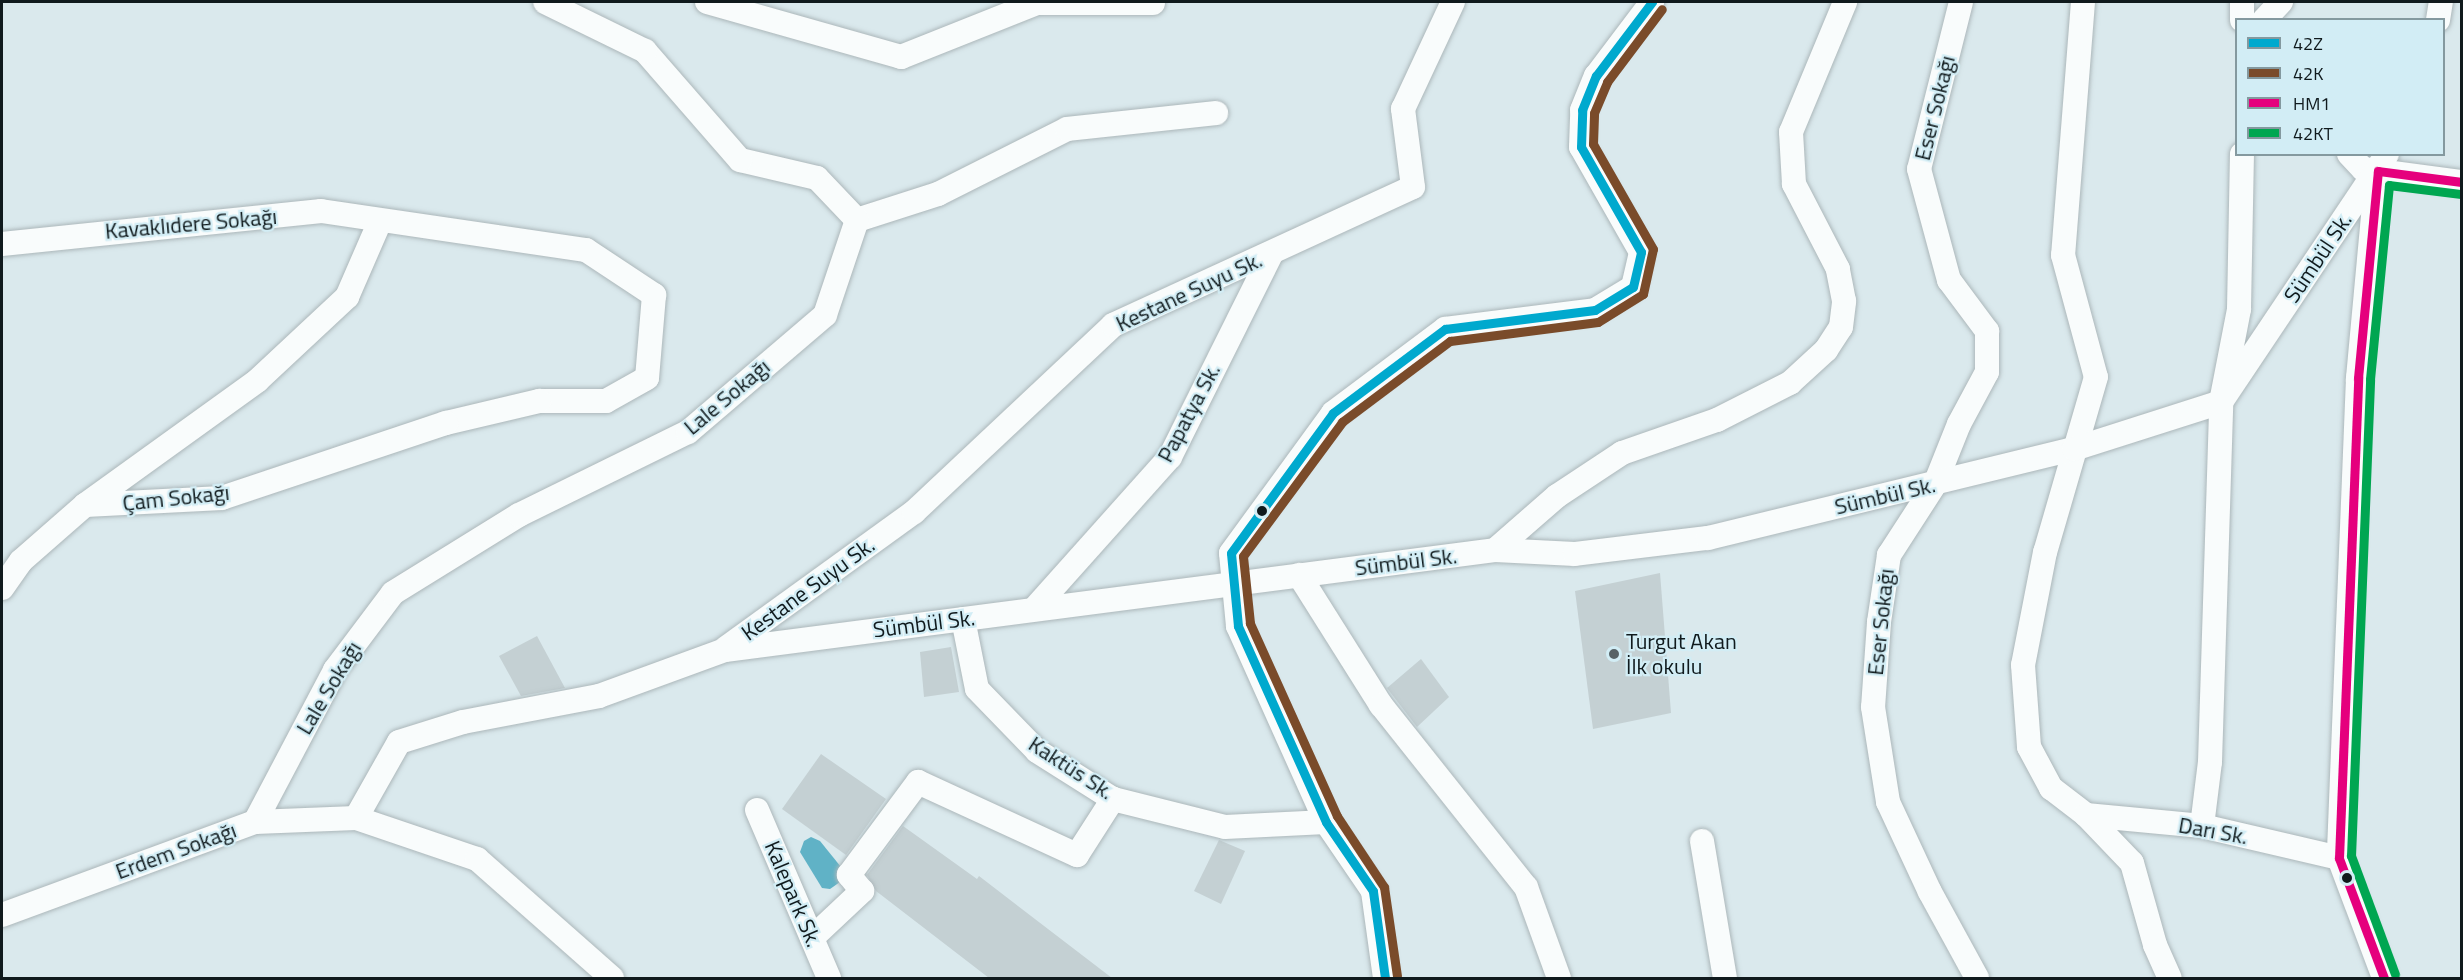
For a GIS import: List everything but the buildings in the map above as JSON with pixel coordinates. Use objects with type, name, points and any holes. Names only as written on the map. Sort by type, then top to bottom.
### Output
[{"type":"street","points":[[545,2],[645,51],[740,160],[817,178],[857,220],[938,194],[1067,129],[1216,113]]},
{"type":"street","points":[[707,2],[901,57],[1037,3],[1152,3]]},
{"type":"street","name":"Kestane Suyu Sk.","points":[[725,650],[914,512],[1113,325],[1413,188],[1403,109],[1453,2]]},
{"type":"street","points":[[1385,978],[1373,891],[1326,822],[1238,626],[1231,553],[1333,413],[1445,329],[1595,310],[1633,287],[1641,252],[1581,147],[1582,110],[1596,76],[1652,2]]},
{"type":"street","points":[[1495,550],[1557,496],[1622,453],[1717,420],[1790,382],[1826,350],[1841,327],[1844,301],[1838,269],[1794,184],[1791,132],[1845,2]]},
{"type":"street","name":"Eser Sokağı","points":[[1961,2],[1919,169],[1949,280],[1987,330],[1987,372],[1959,424],[1935,484],[1889,555],[1879,622],[1873,707],[1888,802],[1930,892],[1977,978]]},
{"type":"street","points":[[2083,2],[2063,255],[2096,377],[2045,552],[2023,664],[2029,747],[2051,788],[2086,815],[2132,863],[2156,945],[2170,978]]},
{"type":"street","points":[[2242,2],[2242,18]]},
{"type":"street","points":[[2266,18],[2281,2]]},
{"type":"street","points":[[2438,18],[2441,2]]},
{"type":"street","points":[[2202,826],[2210,762],[2221,402],[2238,309],[2242,156]]},
{"type":"street","points":[[2351,156],[2363,169],[2382,163],[2462,182]]},
{"type":"street","points":[[2382,163],[2358,378],[2338,858],[2384,978]]},
{"type":"street","name":"Sümbül Sk.","points":[[356,818],[399,742],[464,722],[599,696],[725,650],[1495,550],[1575,554],[1708,538],[2074,449],[2221,402],[2382,163]]},
{"type":"street","name":"Kavaklıdere Sokağı","points":[[2,244],[321,211],[586,250],[654,295],[647,378],[606,401],[539,401],[446,423]]},
{"type":"street","name":"Lale Sokağı","points":[[255,822],[335,670],[393,593],[519,515],[688,432],[825,315],[857,220]]},
{"type":"street","points":[[2,588],[21,561],[85,506],[258,380],[347,297],[380,221]]},
{"type":"street","name":"Papatya Sk.","points":[[1034,609],[1170,457],[1271,254]]},
{"type":"street","name":"Çam Sokağı","points":[[85,506],[222,498],[446,423]]},
{"type":"street","points":[[1299,575],[1381,705],[1526,888],[1559,978]]},
{"type":"street","name":"Kaktüs Sk.","points":[[963,619],[977,689],[1037,751],[1113,799],[1226,827],[1326,822]]},
{"type":"street","points":[[812,938],[862,891],[849,875],[918,782],[1077,855],[1113,799]]},
{"type":"street","name":"Kalepark Sk.","points":[[757,810],[829,978]]},
{"type":"street","name":"Darı Sk.","points":[[2086,815],[2202,826],[2338,858]]},
{"type":"street","points":[[356,818],[477,859],[612,978]]},
{"type":"street","name":"Erdem Sokağı","points":[[2,915],[255,822],[356,818]]},
{"type":"street","points":[[1702,841],[1725,978]]},
{"type":"water","points":[[811,837],[820,841],[841,867],[840,882],[830,889],[822,888],[800,852],[804,841]]},
{"type":"transit line","name":"42Z","points":[[1385,978],[1373,891],[1326,822],[1238,626],[1231,553],[1333,413],[1445,329],[1595,310],[1633,287],[1641,252],[1581,147],[1582,110],[1596,76],[1652,2]]},
{"type":"transit line","name":"42K","points":[[1397,976],[1384,887],[1337,816],[1250,623],[1243,556],[1342,422],[1450,341],[1598,322],[1643,294],[1653,249],[1593,144],[1594,113],[1607,82],[1662,9]]},
{"type":"transit line","name":"HM1","points":[[2384,978],[2339,858],[2358,378],[2378,171],[2462,182]]},
{"type":"transit line","name":"42KT","points":[[2395,974],[2351,856],[2370,379],[2389,185],[2460,194]]},
{"type":"place","name":"Turgut Akan İlk okulu","points":[[1614,654]]}]
